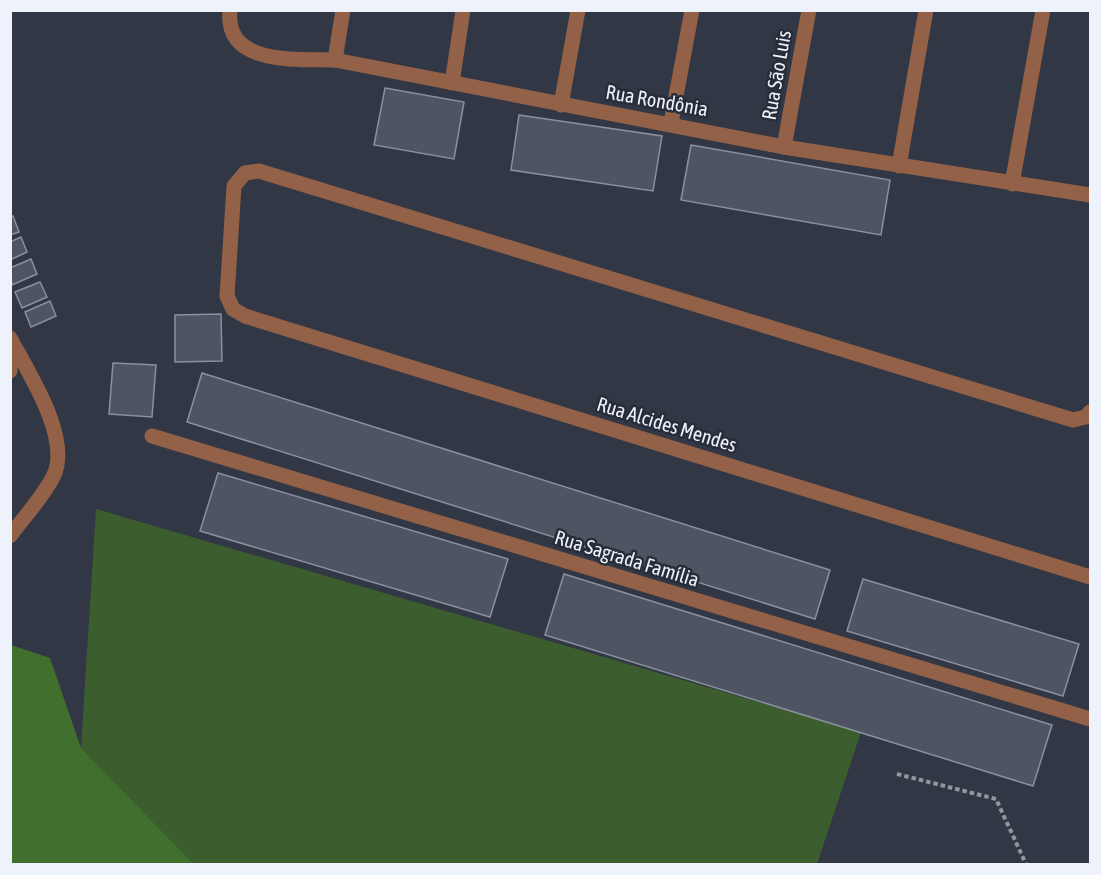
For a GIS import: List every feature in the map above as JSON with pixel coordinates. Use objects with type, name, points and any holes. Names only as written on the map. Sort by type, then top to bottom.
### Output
[{"type":"street","points":[[335,60],[343,10]]},
{"type":"street","points":[[452,83],[463,10]]},
{"type":"street","points":[[561,105],[578,10]]},
{"type":"street","points":[[672,123],[692,10]]},
{"type":"street","name":"Rua São Luis","points":[[784,147],[809,10]]},
{"type":"street","points":[[899,166],[926,10]]},
{"type":"street","points":[[1012,184],[1043,10]]},
{"type":"street","name":"Rua Rondônia","points":[[229,18],[234,39],[250,51],[272,57],[335,60],[561,105],[672,123],[784,147],[1090,195]]},
{"type":"street","name":"Rua Alcides Mendes","points":[[1090,412],[1086,417],[1073,420],[259,171],[245,173],[234,186],[227,296],[232,309],[256,320],[1090,577]]},
{"type":"street","points":[[10,338],[52,421],[57,448],[54,474],[10,536]]},
{"type":"street","points":[[10,344],[13,365],[10,371]]},
{"type":"street","name":"Rua Sagrada Família","points":[[152,436],[1090,719]]},
{"type":"path","points":[[897,774],[996,799],[1026,864]]},
{"type":"green space","points":[[96,509],[861,732],[817,864],[194,864],[81,748]]},
{"type":"green space","points":[[11,645],[50,658],[81,748],[194,864],[11,864]]},
{"type":"building","points":[[385,88],[464,102],[454,159],[374,145]]},
{"type":"building","points":[[519,115],[662,136],[653,191],[511,170]]},
{"type":"building","points":[[691,145],[890,180],[881,235],[681,200]]},
{"type":"building","points":[[13,216],[19,232],[10,235],[10,217]]},
{"type":"building","points":[[21,237],[27,252],[10,260],[10,242]]},
{"type":"building","points":[[31,259],[37,274],[12,285],[10,268]]},
{"type":"building","points":[[40,282],[47,297],[22,308],[15,292]]},
{"type":"building","points":[[50,301],[56,316],[31,327],[25,312]]},
{"type":"building","points":[[221,314],[222,361],[175,362],[175,315]]},
{"type":"building","points":[[113,363],[156,365],[152,417],[109,414]]},
{"type":"building","points":[[202,373],[830,570],[815,619],[187,422]]},
{"type":"building","points":[[218,473],[508,559],[490,617],[200,531]]},
{"type":"building","points":[[564,574],[1052,725],[1033,786],[545,635]]},
{"type":"building","points":[[863,579],[1079,644],[1063,696],[847,631]]}]
